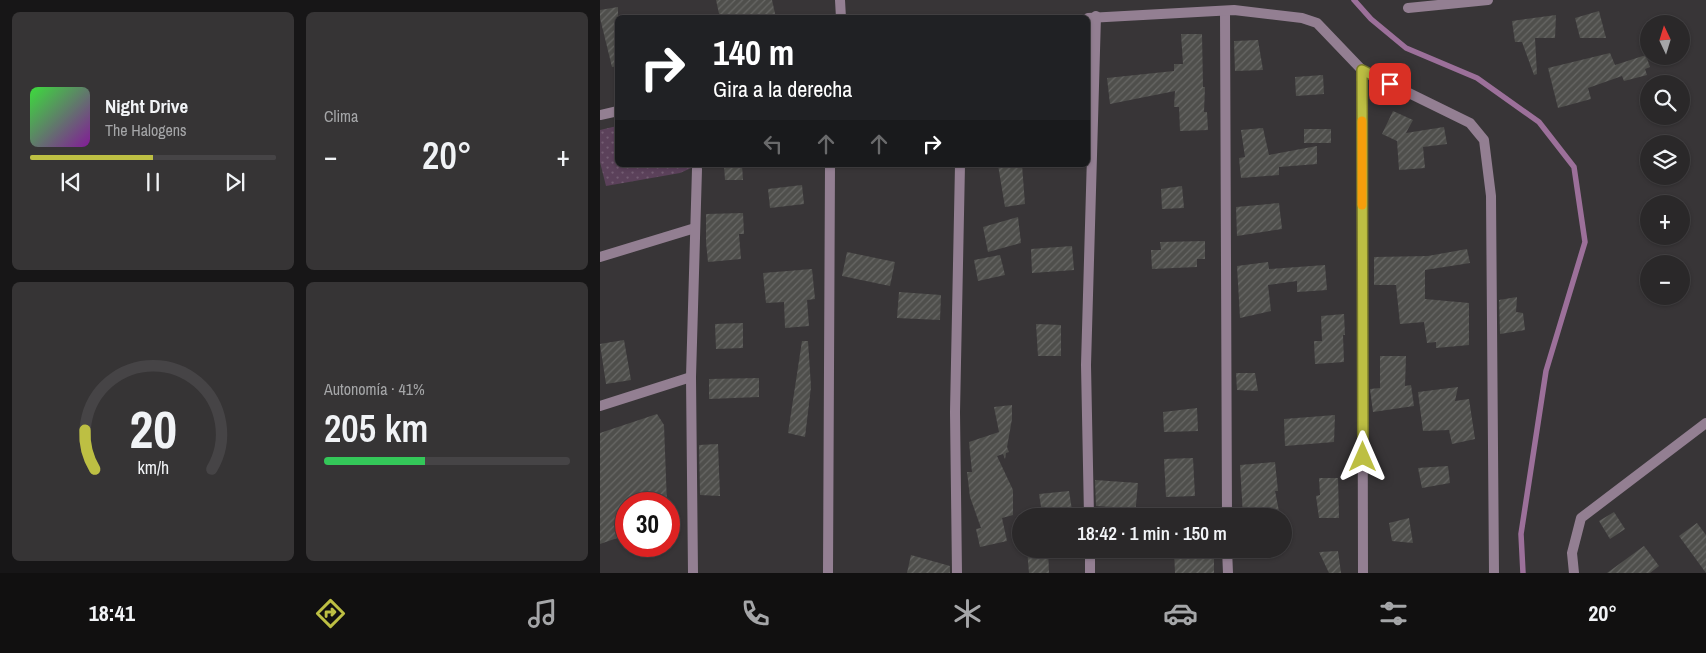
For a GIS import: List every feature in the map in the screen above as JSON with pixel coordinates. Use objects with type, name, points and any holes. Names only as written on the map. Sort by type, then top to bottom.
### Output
[{"type":"street","points":[[840,0],[841,15]]},
{"type":"street","points":[[1227,508],[1230,10],[1228,0]]},
{"type":"street","points":[[1408,8],[1488,0]]},
{"type":"street","points":[[1090,133],[1092,17],[1230,10],[1302,18],[1317,23],[1362,70],[1470,123],[1484,140],[1491,196],[1494,573]]},
{"type":"street","points":[[1362,70],[1363,573]]},
{"type":"street","points":[[600,115],[615,112]]},
{"type":"street","points":[[828,573],[830,167]]},
{"type":"street","points":[[957,573],[955,412],[960,167]]},
{"type":"street","points":[[1089,167],[1086,365],[1089,508]]},
{"type":"street","points":[[693,573],[691,377],[697,169]]},
{"type":"street","points":[[600,257],[695,228]]},
{"type":"street","points":[[600,406],[691,377]]},
{"type":"street","points":[[1574,573],[1572,553],[1581,518],[1706,423]]},
{"type":"street","points":[[1090,558],[1090,573]]},
{"type":"street","points":[[1227,558],[1228,573]]},
{"type":"shaded area","points":[[615,126],[615,167],[694,167],[680,173],[606,186],[600,162],[600,130]]},
{"type":"building","points":[[716,0],[772,0],[775,15],[719,15]]},
{"type":"building","points":[[618,7],[618,15],[615,15],[615,66],[612,67],[600,18],[600,10]]},
{"type":"building","points":[[1599,11],[1606,38],[1580,38],[1575,18]]},
{"type":"building","points":[[1556,15],[1555,38],[1535,38],[1537,74],[1534,75],[1522,42],[1515,42],[1512,21]]},
{"type":"building","points":[[1181,34],[1202,34],[1203,87],[1205,87],[1204,112],[1207,112],[1208,130],[1180,131],[1179,107],[1174,107],[1175,91],[1110,104],[1107,78],[1174,71],[1174,64],[1183,64]]},
{"type":"building","points":[[1258,40],[1263,70],[1235,71],[1234,41]]},
{"type":"building","points":[[1610,53],[1615,65],[1640,57],[1640,65],[1649,65],[1650,67],[1645,69],[1647,75],[1640,75],[1640,77],[1624,81],[1622,76],[1588,88],[1591,99],[1558,108],[1548,68]]},
{"type":"building","points":[[1323,75],[1324,94],[1296,96],[1295,77]]},
{"type":"building","points":[[1393,111],[1413,120],[1406,133],[1444,127],[1447,144],[1423,147],[1425,168],[1399,170],[1397,141],[1382,134]]},
{"type":"building","points":[[1263,128],[1269,155],[1317,146],[1317,164],[1279,167],[1279,175],[1241,178],[1239,158],[1245,157],[1241,130]]},
{"type":"building","points":[[1304,129],[1331,129],[1331,143],[1304,143]]},
{"type":"building","points":[[724,167],[742,167],[743,180],[725,180]]},
{"type":"building","points":[[998,167],[1022,167],[1025,204],[1005,207]]},
{"type":"building","points":[[802,185],[804,204],[770,208],[768,189]]},
{"type":"building","points":[[1182,186],[1184,208],[1162,209],[1161,189]]},
{"type":"building","points":[[1279,203],[1282,229],[1237,236],[1236,207]]},
{"type":"building","points":[[743,213],[744,234],[739,234],[741,259],[708,262],[706,214]]},
{"type":"building","points":[[1018,217],[1021,243],[988,252],[983,227]]},
{"type":"building","points":[[1205,241],[1205,259],[1197,259],[1197,267],[1152,269],[1151,250],[1161,250],[1160,242]]},
{"type":"building","points":[[1072,246],[1074,270],[1032,273],[1031,249]]},
{"type":"building","points":[[1467,249],[1470,263],[1425,270],[1425,299],[1469,303],[1469,345],[1436,348],[1436,342],[1427,343],[1424,322],[1400,324],[1396,285],[1374,285],[1374,257],[1428,256]]},
{"type":"building","points":[[847,252],[895,262],[890,286],[842,276]]},
{"type":"building","points":[[1000,255],[1005,275],[978,281],[974,260]]},
{"type":"building","points":[[1268,262],[1269,269],[1325,265],[1327,290],[1297,292],[1297,281],[1268,285],[1271,311],[1240,318],[1237,266]]},
{"type":"building","points":[[812,269],[815,299],[807,300],[809,326],[785,328],[784,302],[766,303],[763,273]]},
{"type":"building","points":[[899,292],[941,295],[940,320],[897,318]]},
{"type":"building","points":[[1517,297],[1516,312],[1523,313],[1525,330],[1500,334],[1499,300]]},
{"type":"building","points":[[1344,314],[1344,362],[1315,364],[1314,341],[1322,341],[1321,316]]},
{"type":"building","points":[[743,323],[743,348],[716,349],[715,324]]},
{"type":"building","points":[[1036,324],[1061,325],[1061,356],[1038,356]]},
{"type":"building","points":[[624,340],[631,380],[606,384],[600,344]]},
{"type":"building","points":[[802,341],[808,341],[811,387],[805,437],[788,433]]},
{"type":"building","points":[[1380,356],[1406,356],[1405,386],[1411,385],[1414,406],[1373,412],[1370,389],[1380,388]]},
{"type":"building","points":[[1236,373],[1255,373],[1258,391],[1237,390]]},
{"type":"building","points":[[759,378],[759,397],[709,399],[709,379]]},
{"type":"building","points":[[1458,387],[1455,401],[1469,399],[1475,439],[1452,444],[1449,430],[1423,431],[1418,392]]},
{"type":"building","points":[[1012,405],[1012,419],[1007,447],[1009,452],[1006,453],[1005,459],[1003,454],[997,456],[1013,490],[1013,508],[1012,515],[1002,518],[1007,541],[980,547],[976,529],[981,528],[970,497],[967,472],[972,472],[969,442],[999,432],[994,407]]},
{"type":"building","points":[[1197,408],[1198,431],[1164,432],[1163,412]]},
{"type":"building","points":[[657,414],[664,425],[667,492],[615,492],[615,539],[600,544],[600,433]]},
{"type":"building","points":[[1335,415],[1334,442],[1285,446],[1284,419]]},
{"type":"building","points":[[718,444],[720,496],[700,495],[699,445]]},
{"type":"building","points":[[1193,458],[1195,496],[1166,497],[1164,459]]},
{"type":"building","points":[[1275,462],[1278,491],[1275,491],[1278,508],[1243,508],[1240,465]]},
{"type":"building","points":[[1448,466],[1450,483],[1422,488],[1418,468]]},
{"type":"building","points":[[1319,478],[1338,478],[1339,518],[1319,518],[1316,496],[1320,495]]},
{"type":"building","points":[[1095,480],[1138,483],[1136,508],[1096,506]]},
{"type":"building","points":[[1069,491],[1072,508],[1041,508],[1039,494]]},
{"type":"building","points":[[1614,512],[1625,529],[1610,539],[1599,521]]},
{"type":"building","points":[[1409,518],[1413,543],[1392,541],[1389,523]]},
{"type":"building","points":[[1697,523],[1706,535],[1706,573],[1679,536]]},
{"type":"building","points":[[1644,546],[1659,566],[1650,573],[1607,573]]},
{"type":"building","points":[[1338,551],[1341,573],[1329,573],[1319,552]]},
{"type":"building","points":[[911,555],[950,566],[950,573],[907,573]]},
{"type":"building","points":[[1028,558],[1048,558],[1049,573],[1029,573]]},
{"type":"building","points":[[1174,558],[1214,558],[1214,573],[1175,573]]},
{"type":"waterway","points":[[1354,0],[1371,19],[1406,48],[1477,78],[1539,122],[1574,167],[1585,242],[1546,371],[1521,534],[1523,573]]},
{"type":"slow traffic","points":[[1362,121],[1362,205]]},
{"type":"route","points":[[1363,457],[1362,70],[1390,84]]}]
